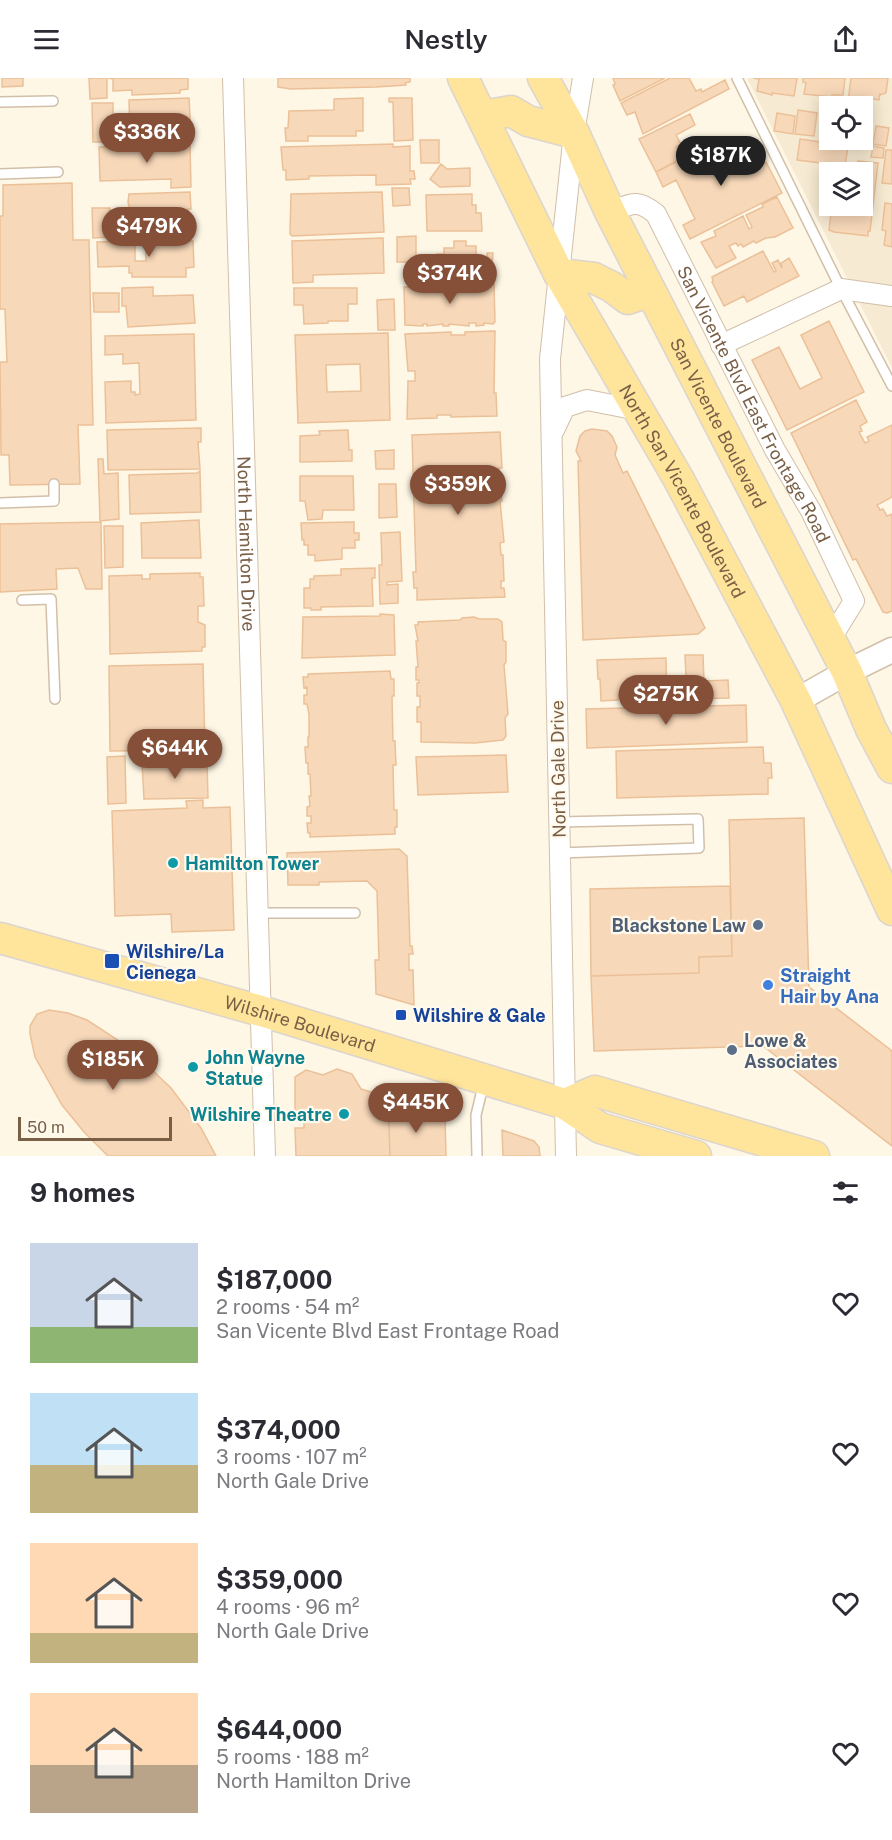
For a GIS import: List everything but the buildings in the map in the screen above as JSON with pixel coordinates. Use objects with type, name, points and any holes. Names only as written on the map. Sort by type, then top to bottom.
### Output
[{"type":"main road","name":"North San Vicente Boulevard","points":[[463,78],[559,274],[678,478],[796,701],[892,910]]},
{"type":"main road","name":"San Vicente Boulevard","points":[[543,78],[574,133],[610,212],[830,640],[882,730],[892,768]]},
{"type":"main road","points":[[482,116],[511,111],[528,121],[574,133]]},
{"type":"main road","points":[[559,274],[594,278],[612,287],[628,299],[650,291]]},
{"type":"main road","name":"Wilshire Boulevard","points":[[0,938],[261,1011],[565,1104],[600,1128],[696,1156]]},
{"type":"main road","points":[[565,1104],[595,1091],[814,1156]]},
{"type":"street","name":"North Hamilton Drive","points":[[233,78],[265,1156]]},
{"type":"street","name":"North Gale Drive","points":[[566,1156],[550,359],[574,133],[583,78]]},
{"type":"street","name":"San Vicente Blvd East Frontage Road","points":[[610,212],[634,202],[646,206],[656,214],[775,450],[811,511],[854,601],[830,640]]},
{"type":"street","points":[[721,345],[841,289],[892,296]]},
{"type":"street","name":"North Gale Drive","points":[[551,434],[565,407],[587,400],[638,410]]},
{"type":"street","points":[[796,701],[892,650]]},
{"type":"lane","points":[[737,78],[841,289],[892,386]]},
{"type":"lane","points":[[0,102],[53,101]]},
{"type":"lane","points":[[0,174],[58,172]]},
{"type":"lane","points":[[0,503],[54,501],[54,484]]},
{"type":"lane","points":[[22,600],[51,599],[55,699]]},
{"type":"lane","points":[[559,822],[698,819],[699,848],[560,852]]},
{"type":"lane","points":[[259,913],[355,913]]},
{"type":"lane","points":[[477,1156],[476,1115],[485,1080]]},
{"type":"shaded area","points":[[747,78],[892,78],[892,368]]},
{"type":"place","name":"Hamilton Tower","points":[[173,863]]},
{"type":"place","name":"Blackstone Law","points":[[758,925]]},
{"type":"place","name":"Wilshire/La Cienega","points":[[112,961]]},
{"type":"place","name":"Straight Hair by Ana","points":[[768,985]]},
{"type":"place","name":"Wilshire & Gale","points":[[401,1015]]},
{"type":"place","name":"Lowe & Associates","points":[[732,1050]]},
{"type":"place","name":"John Wayne Statue","points":[[193,1067]]},
{"type":"place","name":"Wilshire Theatre","points":[[344,1114]]}]
